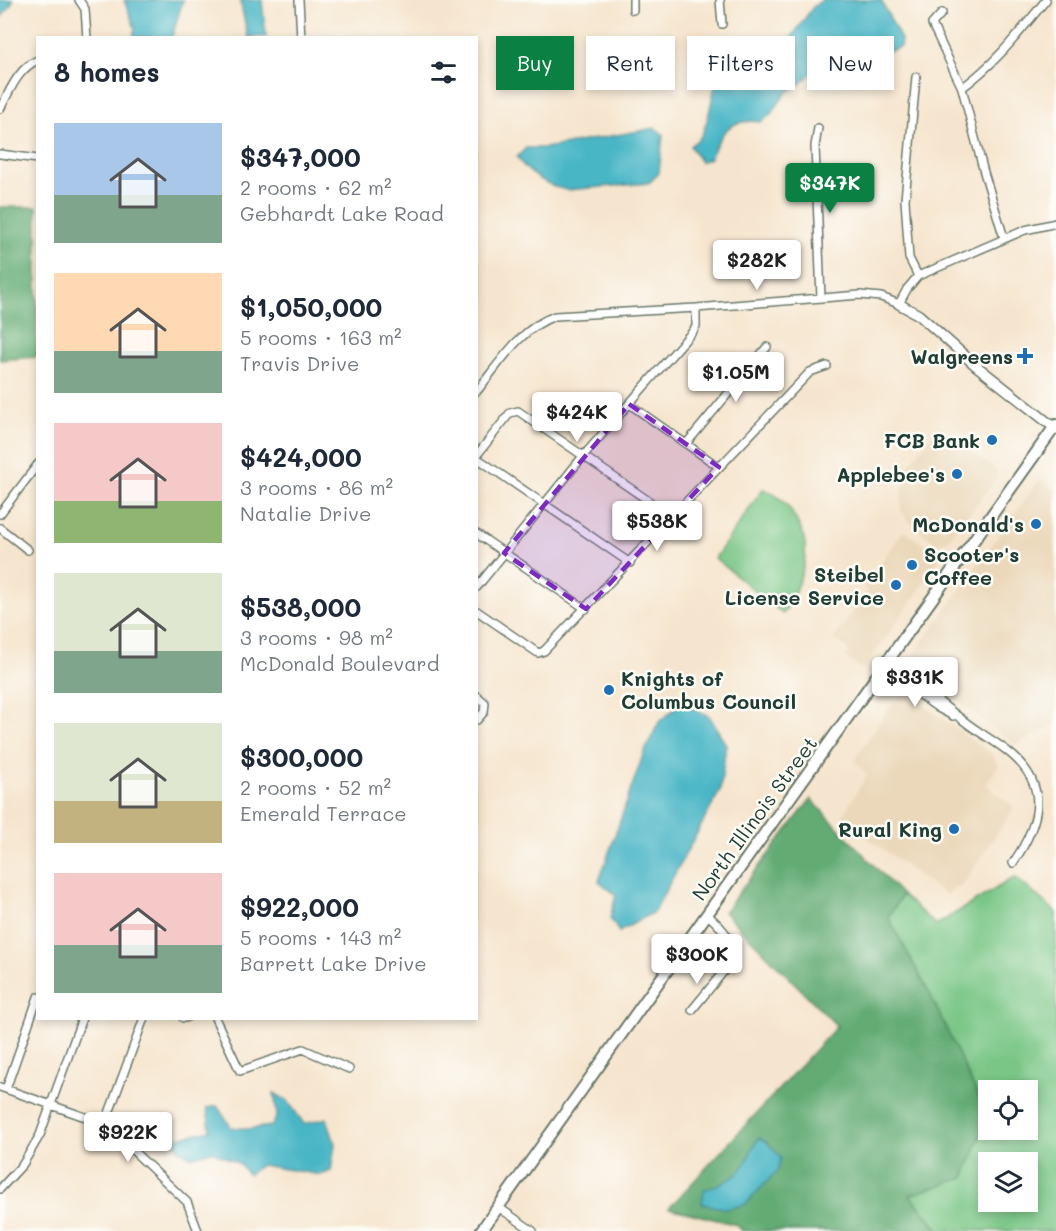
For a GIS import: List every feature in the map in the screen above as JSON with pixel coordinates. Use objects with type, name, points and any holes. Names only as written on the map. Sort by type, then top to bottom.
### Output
[{"type":"main road","name":"North Illinois Street","points":[[481,1231],[1055,427]]},
{"type":"street","points":[[79,0],[85,9],[87,36]]},
{"type":"street","points":[[299,0],[302,36]]},
{"type":"street","points":[[633,0],[633,9]]},
{"type":"street","points":[[720,0],[722,24]]},
{"type":"street","points":[[962,88],[985,71],[1000,56],[1046,0]]},
{"type":"street","points":[[942,13],[932,24],[962,88],[1004,238]]},
{"type":"street","points":[[0,109],[18,76],[30,63],[36,61]]},
{"type":"street","points":[[916,76],[905,200],[909,258],[918,276]]},
{"type":"street","points":[[818,128],[815,146],[821,298]]},
{"type":"street","points":[[0,154],[36,159]]},
{"type":"street","points":[[899,304],[907,289],[918,276],[1004,238],[1033,227],[1056,223]]},
{"type":"street","points":[[478,390],[517,342],[542,320],[555,316],[860,295],[880,297],[919,315],[974,364],[1055,427]]},
{"type":"street","points":[[478,586],[584,455],[693,331],[696,326],[696,308]]},
{"type":"street","points":[[686,444],[766,347]]},
{"type":"street","points":[[478,612],[538,653],[544,651],[810,372],[827,366]]},
{"type":"street","points":[[629,404],[719,467]]},
{"type":"street","points":[[478,455],[510,413],[518,411],[672,517]]},
{"type":"street","points":[[478,457],[630,563]]},
{"type":"street","points":[[0,514],[36,467]]},
{"type":"street","points":[[0,528],[28,550]]},
{"type":"street","points":[[478,535],[586,609]]},
{"type":"street","points":[[884,665],[942,702],[964,721],[1017,759],[1025,769],[1035,787],[1037,807],[1034,826],[1025,846],[1013,863]]},
{"type":"street","points":[[478,697],[485,703],[484,712],[478,719]]},
{"type":"street","points":[[692,1010],[733,960],[734,951],[724,929],[707,914]]},
{"type":"street","points":[[36,1002],[3,1088],[105,1124],[187,1202],[198,1231]]},
{"type":"street","points":[[0,1189],[32,1151],[52,1106],[81,1020]]},
{"type":"street","points":[[105,1124],[143,1020]]},
{"type":"street","points":[[216,1020],[240,1071],[303,1049],[349,1069]]},
{"type":"street","points":[[498,1207],[533,1231]]},
{"type":"highlighted area","points":[[629,404],[719,467],[586,609],[504,553]]},
{"type":"shaded area","points":[[939,425],[997,471],[994,483],[948,540],[940,544],[934,542],[910,523],[901,511],[907,468]]},
{"type":"shaded area","points":[[1042,480],[1053,489],[1056,486],[1056,725],[1015,745],[916,670],[914,654],[1038,481]]},
{"type":"shaded area","points":[[905,531],[932,551],[940,560],[863,670],[846,657],[850,651],[834,638],[867,592],[864,588]]},
{"type":"shaded area","points":[[905,695],[915,699],[992,754],[999,765],[986,784],[1014,808],[963,884],[946,895],[843,820],[844,813],[867,775],[855,761],[858,754],[895,700]]},
{"type":"green space","points":[[0,207],[36,207],[36,357],[0,360]]},
{"type":"green space","points":[[763,489],[773,493],[785,503],[804,538],[803,567],[783,614],[715,558]]},
{"type":"green space","points":[[811,799],[902,895],[888,917],[931,996],[978,1096],[979,1140],[964,1178],[910,1195],[940,1231],[742,1231],[737,1225],[669,1208],[837,1026],[724,912]]},
{"type":"green space","points":[[1015,877],[1056,912],[1056,1231],[940,1231],[910,1195],[931,996],[888,917],[902,895],[936,925]]},
{"type":"water","points":[[0,0],[13,0],[0,20]]},
{"type":"water","points":[[124,0],[183,0],[172,36],[133,36],[135,28]]},
{"type":"water","points":[[240,0],[262,0],[266,36],[248,36]]},
{"type":"water","points":[[822,0],[881,0],[901,40],[900,47],[894,49],[894,36],[807,36],[807,77],[795,87],[795,36],[792,36],[813,7]]},
{"type":"water","points":[[714,90],[790,90],[770,115],[761,122],[742,122],[728,128],[718,140],[710,158],[701,162],[690,146],[700,137],[709,114]]},
{"type":"water","points":[[655,128],[663,134],[659,173],[649,183],[567,190],[553,186],[539,178],[517,157],[526,148],[545,148]]},
{"type":"water","points":[[683,702],[710,717],[726,745],[720,791],[654,912],[619,932],[610,918],[616,895],[599,881],[643,755],[659,722]]},
{"type":"water","points":[[274,1093],[288,1101],[304,1124],[327,1118],[335,1144],[331,1171],[321,1175],[261,1165],[248,1175],[240,1164],[212,1151],[191,1157],[179,1150],[174,1139],[210,1130],[207,1108],[217,1106],[231,1127],[248,1129],[272,1126],[277,1116]]},
{"type":"water","points":[[759,1138],[767,1142],[781,1158],[778,1170],[746,1204],[727,1209],[702,1204],[704,1190],[738,1174]]},
{"type":"place","name":"Walgreens","points":[[1025,356]]},
{"type":"place","name":"FCB Bank","points":[[992,440]]},
{"type":"place","name":"Applebee's","points":[[957,474]]},
{"type":"place","name":"McDonald's","points":[[1036,524]]},
{"type":"place","name":"Scooter's Coffee","points":[[912,565]]},
{"type":"place","name":"Steibel License Service","points":[[896,585]]},
{"type":"place","name":"Knights of Columbus Council","points":[[609,690]]},
{"type":"place","name":"Rural King","points":[[954,829]]}]
